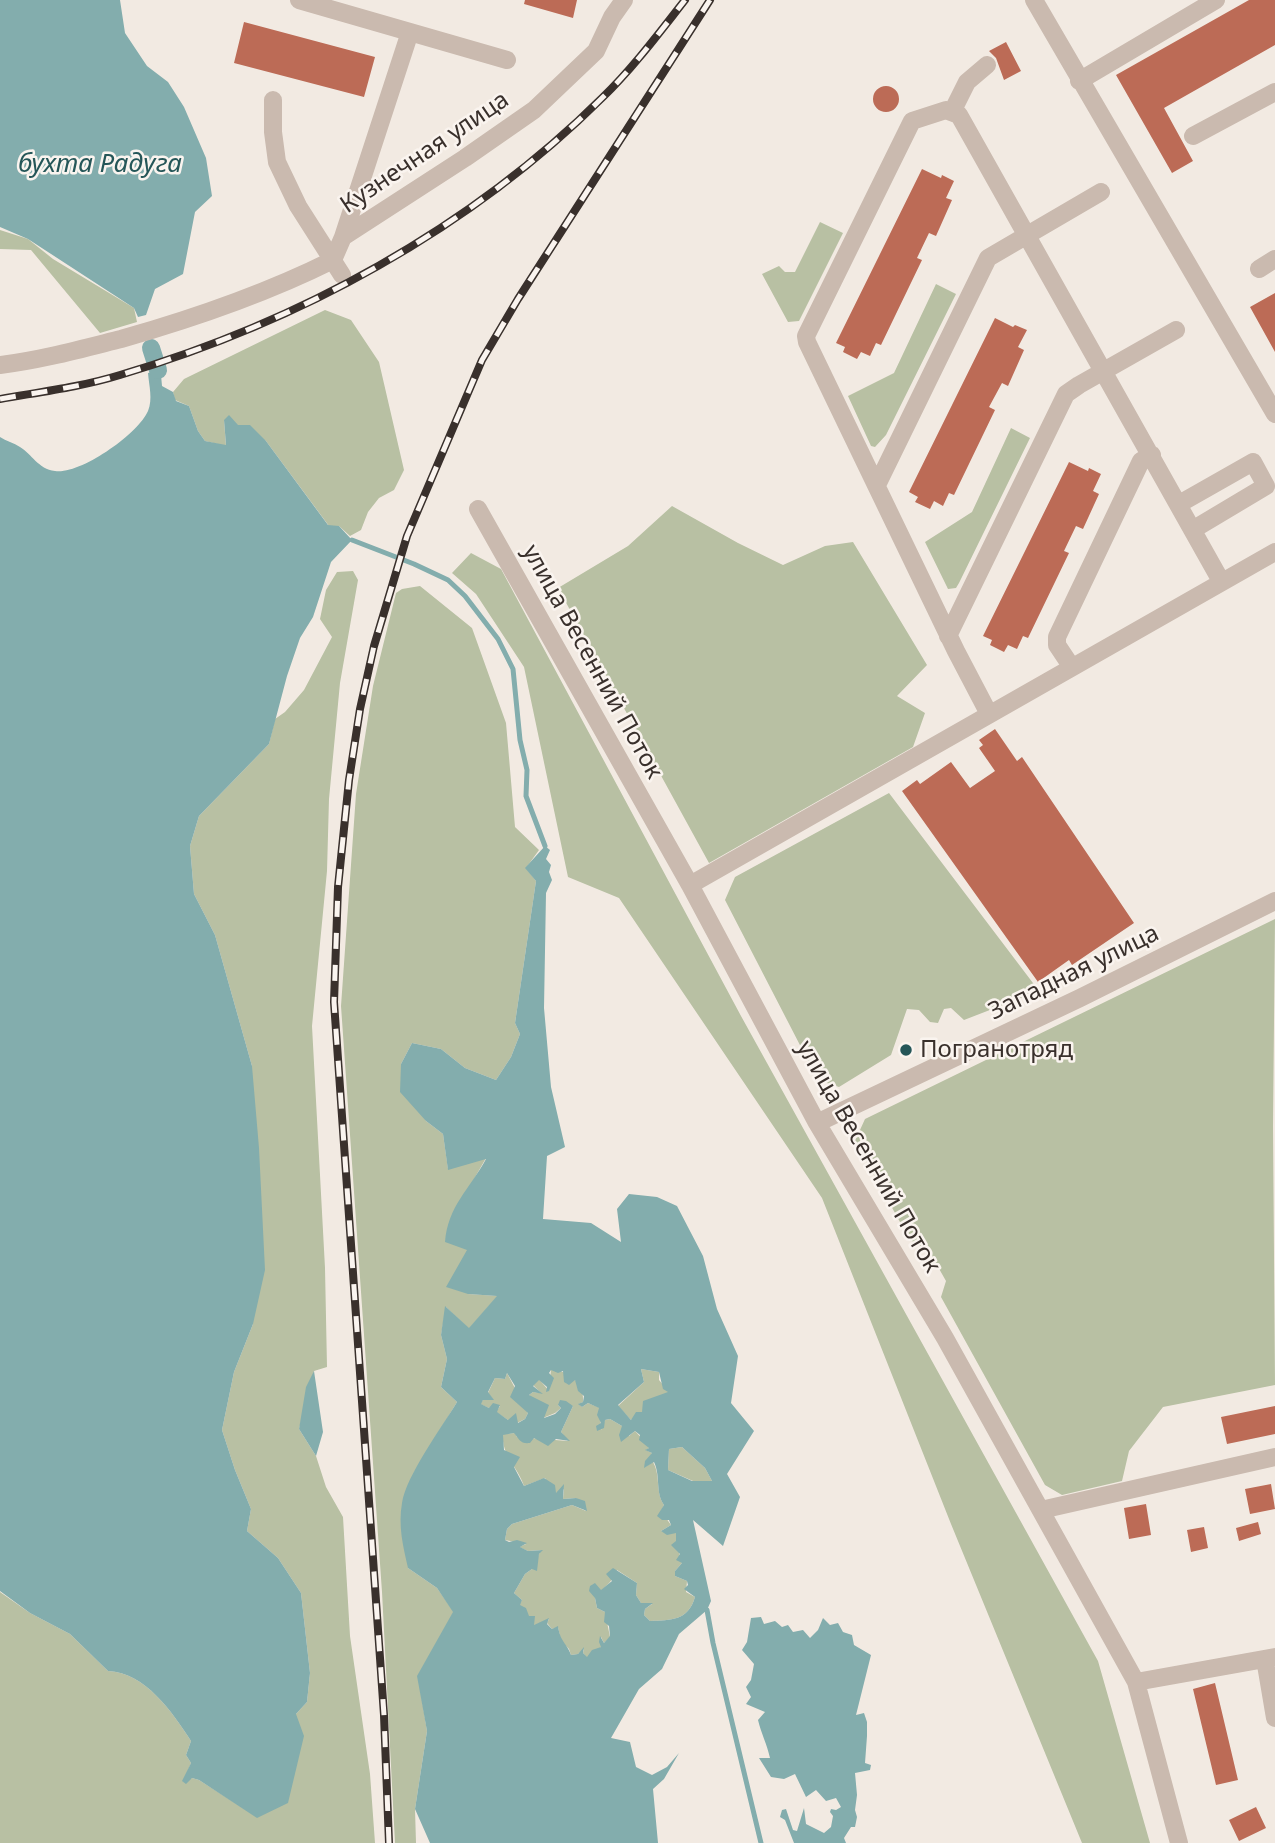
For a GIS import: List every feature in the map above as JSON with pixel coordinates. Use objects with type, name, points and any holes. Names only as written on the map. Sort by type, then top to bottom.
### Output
[{"type":"street","points":[[299,0],[507,60]]},
{"type":"street","name":"Кузнечная улица","points":[[338,268],[343,237],[534,110],[596,51],[612,8],[624,0]]},
{"type":"street","points":[[1034,0],[1275,414]]},
{"type":"street","points":[[1079,81],[1216,0]]},
{"type":"street","points":[[343,237],[410,32]]},
{"type":"street","points":[[952,112],[967,82],[987,65]]},
{"type":"street","points":[[1193,136],[1275,92]]},
{"type":"street","points":[[0,365],[68,353],[160,328],[338,268],[298,206],[277,162],[273,100]]},
{"type":"street","points":[[989,714],[948,636],[806,336],[912,121],[946,110],[959,115],[1221,581]]},
{"type":"street","points":[[877,485],[988,258],[1101,192]]},
{"type":"street","points":[[1259,269],[1275,259]]},
{"type":"street","points":[[948,636],[1066,394],[1176,330]]},
{"type":"street","points":[[1071,667],[1057,645],[1057,637],[1141,461],[1152,455]]},
{"type":"street","points":[[1180,504],[1253,462],[1266,486],[1194,529]]},
{"type":"street","name":"улица Весенний Поток","points":[[478,509],[690,885],[817,1123],[945,1338],[1136,1682],[1179,1843]]},
{"type":"street","points":[[690,885],[1275,552]]},
{"type":"street","name":"Западная улица","points":[[817,1123],[1080,998],[1275,901]]},
{"type":"street","points":[[1041,1510],[1275,1457]]},
{"type":"street","points":[[1136,1682],[1270,1658],[1275,1718]]},
{"type":"green space","points":[[820,222],[843,233],[799,321],[788,322],[762,274],[779,266],[785,272],[795,272]]},
{"type":"green space","points":[[0,230],[28,239],[53,259],[134,308],[137,322],[100,333],[31,250],[0,249]]},
{"type":"green space","points":[[936,284],[956,294],[886,435],[875,447],[871,446],[848,396],[894,373]]},
{"type":"green space","points":[[325,310],[351,320],[379,362],[404,470],[394,490],[379,498],[368,512],[361,530],[350,536],[339,526],[329,526],[266,441],[224,420],[226,446],[205,441],[198,431],[189,406],[175,400],[173,392],[184,379]]},
{"type":"green space","points":[[1011,428],[1030,438],[959,583],[956,588],[948,589],[925,542],[972,512]]},
{"type":"green space","points":[[672,506],[783,565],[825,546],[853,542],[927,665],[897,696],[925,713],[913,747],[709,863],[558,588],[628,546]]},
{"type":"green space","points":[[471,553],[501,569],[741,1016],[1098,1661],[1150,1843],[1082,1843],[951,1524],[822,1198],[619,898],[568,877],[524,667],[476,594],[452,573]]},
{"type":"green space","points":[[353,571],[358,580],[340,683],[329,799],[327,871],[312,1026],[325,1268],[327,1367],[314,1371],[299,1429],[316,1456],[326,1487],[343,1517],[350,1636],[370,1774],[375,1843],[0,1843],[0,1592],[30,1613],[70,1634],[108,1671],[134,1678],[146,1686],[176,1718],[191,1741],[186,1755],[191,1763],[183,1782],[192,1778],[199,1780],[257,1817],[296,1714],[307,1702],[310,1673],[301,1593],[278,1558],[247,1531],[251,1509],[222,1430],[234,1372],[253,1324],[252,1066],[215,935],[194,894],[190,846],[199,816],[269,744],[275,719],[285,712],[304,690],[332,637],[320,619],[326,590],[337,572]]},
{"type":"green space","points":[[420,586],[472,628],[506,723],[515,827],[539,850],[526,868],[536,881],[515,1023],[520,1034],[511,1057],[496,1080],[465,1068],[441,1049],[412,1043],[401,1064],[426,1121],[443,1134],[448,1169],[486,1158],[474,1179],[467,1250],[468,1294],[498,1296],[469,1329],[446,1307],[441,1335],[447,1359],[441,1387],[457,1402],[414,1473],[408,1568],[437,1588],[454,1612],[418,1676],[427,1731],[415,1809],[416,1843],[395,1843],[382,1592],[341,1006],[356,794],[373,686],[396,593],[402,589]]},
{"type":"green space","points":[[889,793],[1039,991],[964,1020],[951,1008],[944,1009],[938,1023],[930,1022],[919,1010],[907,1009],[891,1055],[839,1087],[818,1080],[725,900],[735,877]]},
{"type":"green space","points":[[1275,919],[1275,1385],[1163,1407],[1129,1451],[1122,1481],[1062,1495],[1045,1485],[941,1297],[946,1281],[929,1251],[910,1240],[855,1141],[865,1119]]},
{"type":"green space","points":[[551,1369],[574,1379],[583,1395],[583,1402],[579,1404],[582,1407],[588,1403],[600,1408],[601,1430],[605,1420],[610,1419],[622,1426],[629,1436],[635,1431],[648,1445],[646,1450],[652,1453],[645,1467],[653,1462],[664,1505],[661,1511],[671,1525],[661,1531],[676,1533],[682,1563],[675,1571],[675,1576],[687,1581],[686,1592],[695,1597],[688,1611],[678,1618],[650,1621],[644,1615],[645,1609],[652,1604],[641,1603],[636,1595],[637,1583],[617,1570],[595,1598],[597,1608],[605,1612],[610,1637],[604,1643],[601,1637],[601,1647],[587,1658],[583,1653],[584,1649],[571,1655],[561,1641],[558,1627],[552,1629],[547,1623],[549,1619],[533,1626],[519,1605],[522,1600],[514,1593],[525,1574],[532,1569],[541,1550],[528,1551],[519,1547],[526,1544],[505,1540],[507,1529],[512,1524],[572,1505],[586,1511],[576,1498],[563,1499],[564,1489],[555,1495],[545,1478],[524,1486],[507,1455],[503,1441],[503,1434],[515,1433],[517,1437],[568,1441],[561,1432],[573,1406],[558,1405],[561,1408],[543,1418],[529,1395],[533,1392],[541,1393],[533,1385],[539,1379],[549,1391]]},
{"type":"green space","points":[[641,1369],[659,1372],[659,1380],[669,1392],[631,1420],[618,1406],[644,1382]]},
{"type":"green space","points":[[507,1373],[528,1413],[525,1419],[517,1423],[496,1412],[500,1406],[489,1408],[480,1404],[483,1400],[493,1400],[488,1393],[495,1378],[505,1379]]},
{"type":"green space","points":[[682,1447],[705,1468],[712,1481],[693,1481],[668,1470],[669,1449]]},
{"type":"water","name":"бухта Радуга","points":[[0,0],[120,0],[125,33],[147,66],[168,82],[184,107],[206,158],[212,196],[195,212],[183,274],[155,289],[146,315],[138,317],[134,308],[28,239],[0,227]]},
{"type":"water","points":[[158,370],[162,386],[173,392],[176,401],[189,406],[198,431],[205,441],[226,445],[224,420],[229,415],[238,425],[250,425],[266,441],[328,525],[339,526],[352,540],[331,562],[313,617],[300,638],[269,744],[199,816],[190,846],[194,894],[215,935],[252,1066],[259,1148],[265,1270],[253,1324],[234,1372],[222,1430],[251,1509],[247,1531],[278,1558],[301,1593],[310,1673],[307,1702],[296,1714],[304,1736],[288,1803],[257,1818],[199,1780],[192,1778],[186,1784],[182,1781],[191,1763],[186,1755],[191,1741],[167,1707],[146,1686],[134,1678],[108,1671],[70,1634],[30,1613],[0,1591],[0,437],[20,447],[49,470],[66,471],[79,467],[121,441],[142,420],[150,402],[148,373]]},
{"type":"water","points":[[545,846],[550,850],[546,859],[551,865],[549,872],[552,880],[546,893],[544,1008],[551,1087],[565,1147],[547,1156],[543,1219],[591,1223],[621,1242],[617,1209],[629,1194],[657,1197],[677,1206],[703,1256],[717,1309],[738,1356],[731,1403],[754,1431],[727,1474],[740,1497],[723,1546],[693,1520],[711,1601],[707,1610],[679,1634],[662,1669],[639,1689],[611,1738],[630,1742],[636,1767],[652,1775],[667,1767],[679,1753],[664,1779],[653,1789],[658,1843],[430,1843],[415,1809],[427,1731],[417,1676],[453,1612],[437,1588],[408,1568],[401,1528],[402,1503],[417,1466],[457,1402],[441,1387],[447,1359],[441,1335],[445,1306],[469,1328],[497,1296],[468,1294],[446,1287],[467,1250],[445,1242],[450,1218],[486,1159],[448,1170],[443,1134],[426,1121],[400,1092],[401,1064],[412,1043],[441,1049],[465,1068],[496,1080],[511,1057],[520,1034],[515,1023],[536,881],[525,868]],"holes":[[[641,1369],[659,1372],[663,1389],[668,1392],[643,1401],[642,1412],[636,1412],[631,1420],[618,1405],[644,1382]],[[551,1370],[558,1373],[563,1371],[564,1382],[569,1385],[575,1380],[578,1391],[584,1396],[583,1402],[578,1404],[582,1407],[588,1403],[599,1408],[597,1415],[601,1423],[596,1426],[597,1431],[604,1428],[605,1420],[610,1419],[622,1426],[619,1435],[621,1442],[635,1431],[640,1435],[639,1440],[649,1448],[645,1450],[652,1453],[645,1461],[644,1468],[654,1462],[664,1505],[657,1516],[662,1520],[669,1520],[671,1525],[661,1531],[667,1535],[676,1533],[676,1541],[671,1545],[680,1554],[676,1560],[682,1563],[675,1571],[675,1576],[687,1581],[688,1585],[684,1589],[695,1597],[688,1611],[678,1618],[650,1621],[644,1615],[645,1609],[653,1603],[641,1603],[636,1595],[637,1583],[613,1568],[606,1574],[612,1581],[601,1590],[595,1583],[590,1586],[589,1591],[595,1598],[597,1608],[605,1612],[604,1622],[609,1626],[610,1636],[604,1643],[600,1636],[601,1647],[592,1650],[587,1657],[583,1653],[584,1647],[578,1654],[571,1655],[560,1636],[558,1626],[552,1629],[547,1624],[549,1618],[534,1625],[535,1616],[529,1616],[526,1608],[520,1605],[522,1600],[514,1593],[525,1574],[532,1569],[537,1571],[539,1554],[543,1550],[528,1551],[520,1547],[527,1543],[505,1540],[507,1529],[512,1524],[572,1505],[587,1511],[585,1501],[576,1498],[563,1499],[564,1484],[556,1493],[555,1485],[544,1478],[524,1486],[514,1467],[520,1457],[504,1450],[503,1435],[514,1433],[524,1443],[530,1443],[534,1438],[548,1446],[556,1439],[570,1441],[561,1432],[573,1406],[560,1400],[558,1405],[561,1408],[555,1414],[544,1418],[549,1405],[529,1395],[533,1392],[543,1394],[533,1386],[539,1380],[547,1387],[546,1392],[549,1391],[554,1378],[549,1373]],[[507,1373],[515,1386],[510,1397],[528,1413],[525,1419],[518,1423],[516,1413],[508,1420],[497,1412],[500,1405],[493,1403],[489,1408],[481,1404],[483,1400],[494,1400],[488,1392],[495,1378],[505,1379]],[[682,1447],[705,1468],[712,1481],[692,1481],[668,1470],[669,1449]]]},
{"type":"water","points":[[314,1371],[323,1432],[316,1456],[299,1429],[306,1387]]},
{"type":"water","points":[[761,1617],[764,1624],[775,1621],[782,1627],[788,1625],[793,1632],[803,1630],[810,1638],[818,1630],[823,1618],[830,1625],[838,1623],[843,1632],[852,1635],[854,1645],[871,1655],[856,1715],[864,1713],[867,1722],[865,1763],[871,1765],[870,1770],[855,1773],[857,1817],[855,1827],[851,1827],[844,1838],[846,1843],[794,1843],[785,1820],[780,1817],[782,1810],[786,1809],[793,1830],[797,1831],[804,1808],[806,1824],[824,1833],[831,1827],[831,1809],[841,1807],[836,1798],[826,1801],[816,1790],[806,1797],[795,1774],[784,1779],[771,1777],[759,1758],[770,1758],[758,1720],[765,1712],[746,1704],[751,1697],[746,1687],[751,1680],[754,1664],[742,1650],[747,1642],[751,1618]]},
{"type":"building","points":[[525,0],[577,0],[573,18],[524,4]]},
{"type":"building","points":[[1249,0],[1275,0],[1275,45],[1164,108],[1193,161],[1172,173],[1116,75]]},
{"type":"building","points":[[244,22],[375,57],[364,97],[234,63]]},
{"type":"building","points":[[1006,42],[1021,71],[1004,80],[996,58],[989,51]]},
{"type":"building","points":[[886,86],[895,90],[899,99],[895,108],[886,112],[877,108],[873,99],[877,90]]},
{"type":"building","points":[[922,169],[954,181],[946,198],[952,200],[936,236],[929,233],[917,258],[922,260],[881,345],[876,343],[870,356],[861,352],[857,359],[843,352],[845,347],[836,343]]},
{"type":"building","points":[[1275,293],[1275,352],[1250,307]]},
{"type":"building","points":[[995,318],[1013,327],[1015,325],[1027,330],[1018,347],[1024,350],[1008,386],[1002,383],[989,407],[995,410],[954,495],[949,493],[943,506],[934,501],[930,509],[915,502],[918,497],[909,492]]},
{"type":"building","points":[[1069,462],[1101,474],[1093,491],[1099,494],[1083,529],[1076,526],[1064,551],[1069,553],[1028,638],[1023,636],[1017,649],[1008,645],[1004,652],[990,645],[992,640],[983,636]]},
{"type":"building","points":[[995,729],[1017,761],[1022,757],[1134,923],[1072,965],[1069,960],[1038,982],[902,791],[917,780],[920,784],[951,762],[970,788],[995,771],[979,748],[983,745],[979,740]]},
{"type":"building","points":[[1275,1406],[1275,1434],[1227,1444],[1221,1417]]},
{"type":"building","points":[[1271,1484],[1275,1509],[1250,1514],[1245,1489]]},
{"type":"building","points":[[1146,1504],[1151,1535],[1129,1539],[1124,1508]]},
{"type":"building","points":[[1258,1522],[1261,1534],[1239,1541],[1236,1528]]},
{"type":"building","points":[[1204,1527],[1208,1548],[1191,1552],[1187,1530]]},
{"type":"building","points":[[1215,1683],[1238,1780],[1216,1785],[1193,1689]]},
{"type":"building","points":[[1256,1807],[1266,1828],[1239,1841],[1229,1820]]},
{"type":"waterway","points":[[151,348],[158,370]]},
{"type":"waterway","points":[[352,540],[448,580],[465,596],[498,639],[513,669],[520,740],[527,770],[526,796],[545,846]]},
{"type":"waterway","points":[[707,1610],[761,1843]]},
{"type":"railway","points":[[0,399],[105,379],[187,353],[252,328],[379,266],[497,189],[551,145],[625,74],[685,0]]},
{"type":"railway","points":[[389,1843],[384,1715],[334,1002],[338,887],[349,780],[360,709],[374,646],[407,536],[482,360],[518,299],[710,0]]},
{"type":"place","name":"Погранотряд","points":[[906,1050]]}]
